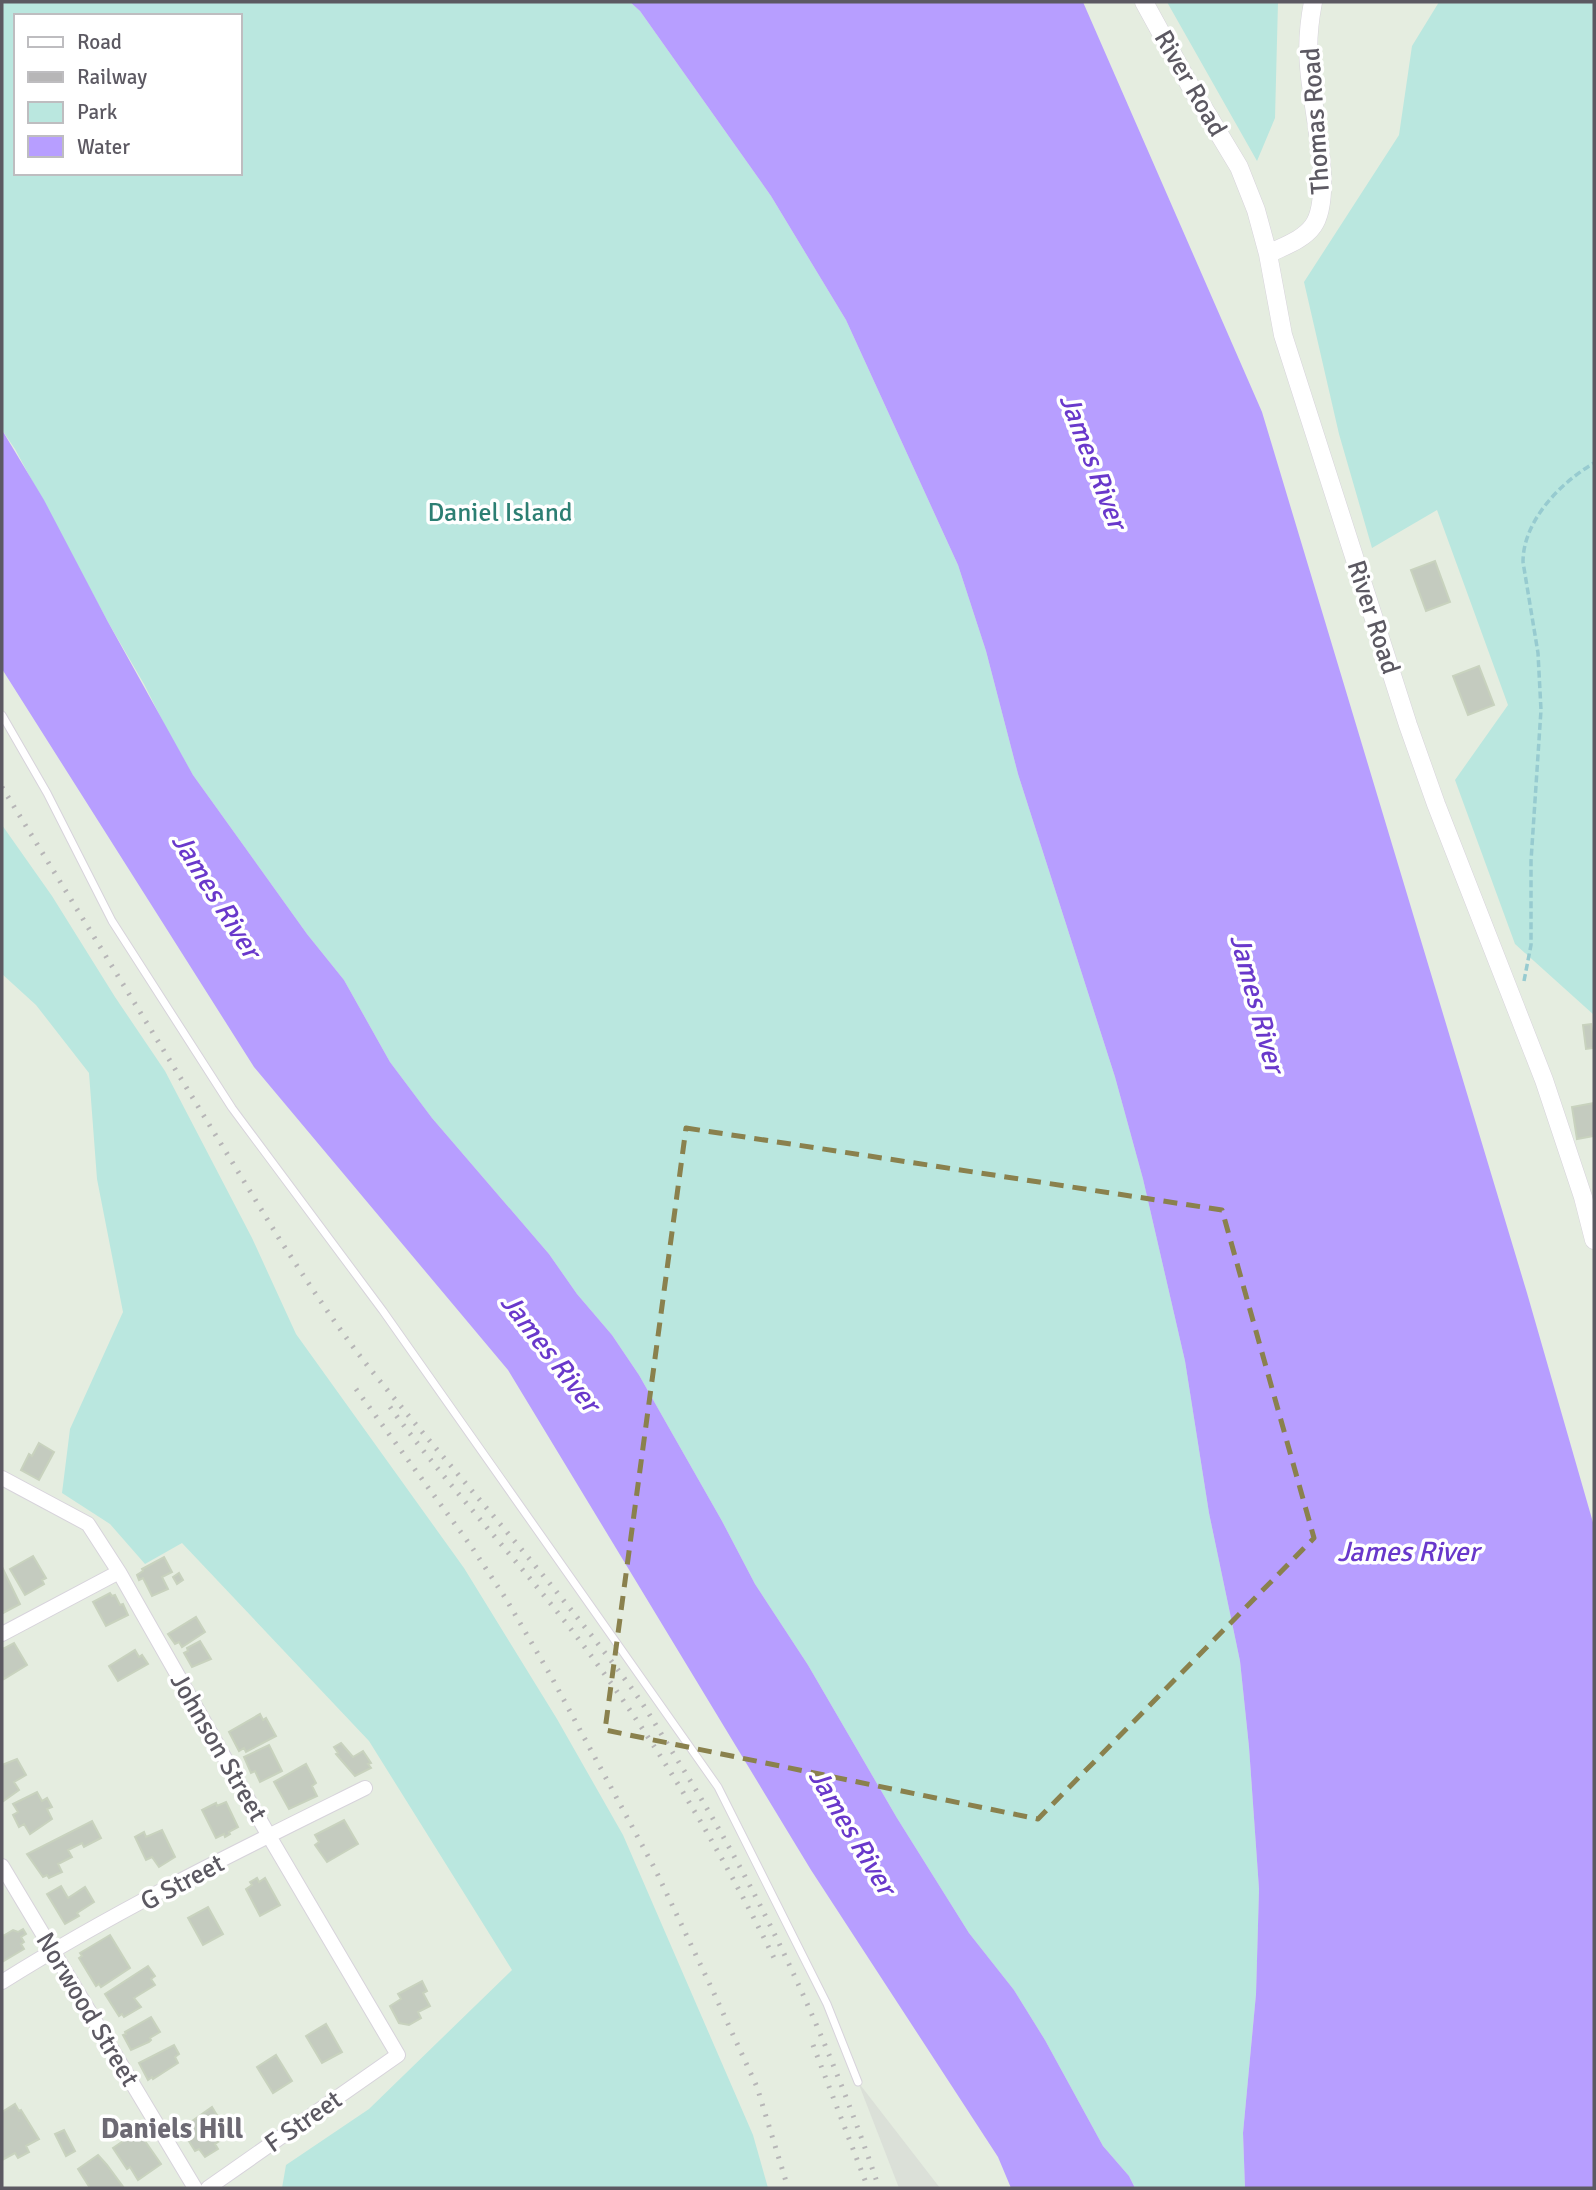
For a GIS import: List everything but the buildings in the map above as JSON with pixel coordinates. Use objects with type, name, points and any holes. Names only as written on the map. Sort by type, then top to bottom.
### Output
[{"type":"street","name":"River Road","points":[[1144,2],[1189,84],[1240,167],[1256,210],[1268,254],[1283,335],[1408,725],[1436,804],[1544,1080],[1583,1197],[1594,1240]]},
{"type":"street","name":"Thomas Road","points":[[1268,254],[1302,237],[1313,226],[1320,212],[1324,188],[1309,66],[1313,2]]},
{"type":"street","name":"Johnson Street","points":[[2,1478],[88,1524],[119,1572],[269,1836],[398,2055]]},
{"type":"street","points":[[2,1634],[119,1572]]},
{"type":"street","name":"G Street","points":[[2,1983],[53,1950],[365,1788]]},
{"type":"street","name":"Norwood Street","points":[[2,1866],[195,2188]]},
{"type":"street","name":"F Street","points":[[208,2188],[398,2055]]},
{"type":"lane","points":[[2,715],[47,793],[112,921],[232,1108],[383,1311],[718,1787],[827,2004],[858,2082]]},
{"type":"path","points":[[1516,1006],[1527,973],[1531,945],[1531,862],[1541,710],[1538,653],[1523,562],[1523,547],[1536,517],[1562,489],[1594,463]]},
{"type":"highlighted area","points":[[686,1128],[1222,1210],[1314,1538],[1038,1819],[605,1730]]},
{"type":"shaded area","points":[[858,2082],[940,2188],[899,2188]]},
{"type":"green space","name":"Daniel Island","points":[[2,2],[630,2],[640,11],[771,196],[846,320],[958,565],[986,651],[1018,774],[1115,1077],[1143,1179],[1185,1361],[1209,1513],[1240,1661],[1249,1747],[1259,1889],[1256,1994],[1243,2133],[1245,2188],[1135,2188],[1129,2176],[1103,2146],[1045,2040],[1014,1990],[969,1933],[897,1818],[808,1665],[755,1584],[639,1375],[612,1335],[577,1294],[549,1254],[432,1118],[390,1062],[344,980],[307,934],[193,775],[15,449],[2,430]]},
{"type":"green space","points":[[1167,2],[1278,2],[1275,118],[1257,161]]},
{"type":"green space","points":[[1439,2],[1594,2],[1594,1015],[1515,944],[1455,780],[1508,705],[1437,510],[1372,548],[1339,434],[1304,282],[1399,135],[1412,46]]},
{"type":"green space","points":[[2,825],[52,896],[165,1071],[252,1238],[296,1334],[464,1568],[557,1719],[623,1835],[753,2135],[768,2188],[282,2188],[286,2165],[369,2109],[512,1970],[369,1741],[182,1543],[145,1564],[110,1524],[62,1493],[70,1429],[123,1312],[97,1179],[89,1073],[36,1005],[2,974]]},
{"type":"water","name":"James River","points":[[630,2],[1083,2],[1262,412],[1527,1293],[1594,1526],[1594,2188],[1245,2188],[1243,2133],[1256,1994],[1259,1889],[1240,1661],[1209,1513],[1185,1361],[1143,1179],[1115,1077],[1018,774],[986,651],[958,565],[846,320],[771,196],[640,11]]},
{"type":"water","name":"James River","points":[[2,430],[44,500],[193,775],[307,934],[344,980],[390,1062],[432,1118],[549,1254],[577,1294],[612,1335],[639,1375],[755,1584],[808,1665],[897,1818],[969,1933],[1014,1990],[1045,2040],[1103,2146],[1129,2176],[1135,2188],[1011,2188],[998,2157],[811,1870],[508,1370],[254,1067],[2,669]]},
{"type":"railway","points":[[2,787],[280,1240],[335,1322],[371,1370],[565,1602],[651,1717],[704,1804],[763,1910],[837,2075],[879,2188]]},
{"type":"railway","points":[[356,1389],[471,1546],[506,1599],[552,1678],[655,1869],[712,1989],[757,2087],[788,2188]]},
{"type":"railway","points":[[390,1407],[557,1611],[608,1679],[686,1797],[776,1962]]},
{"type":"railway","points":[[813,2045],[868,2188]]},
{"type":"district","name":"Daniels Hill","points":[[172,2128]]}]
